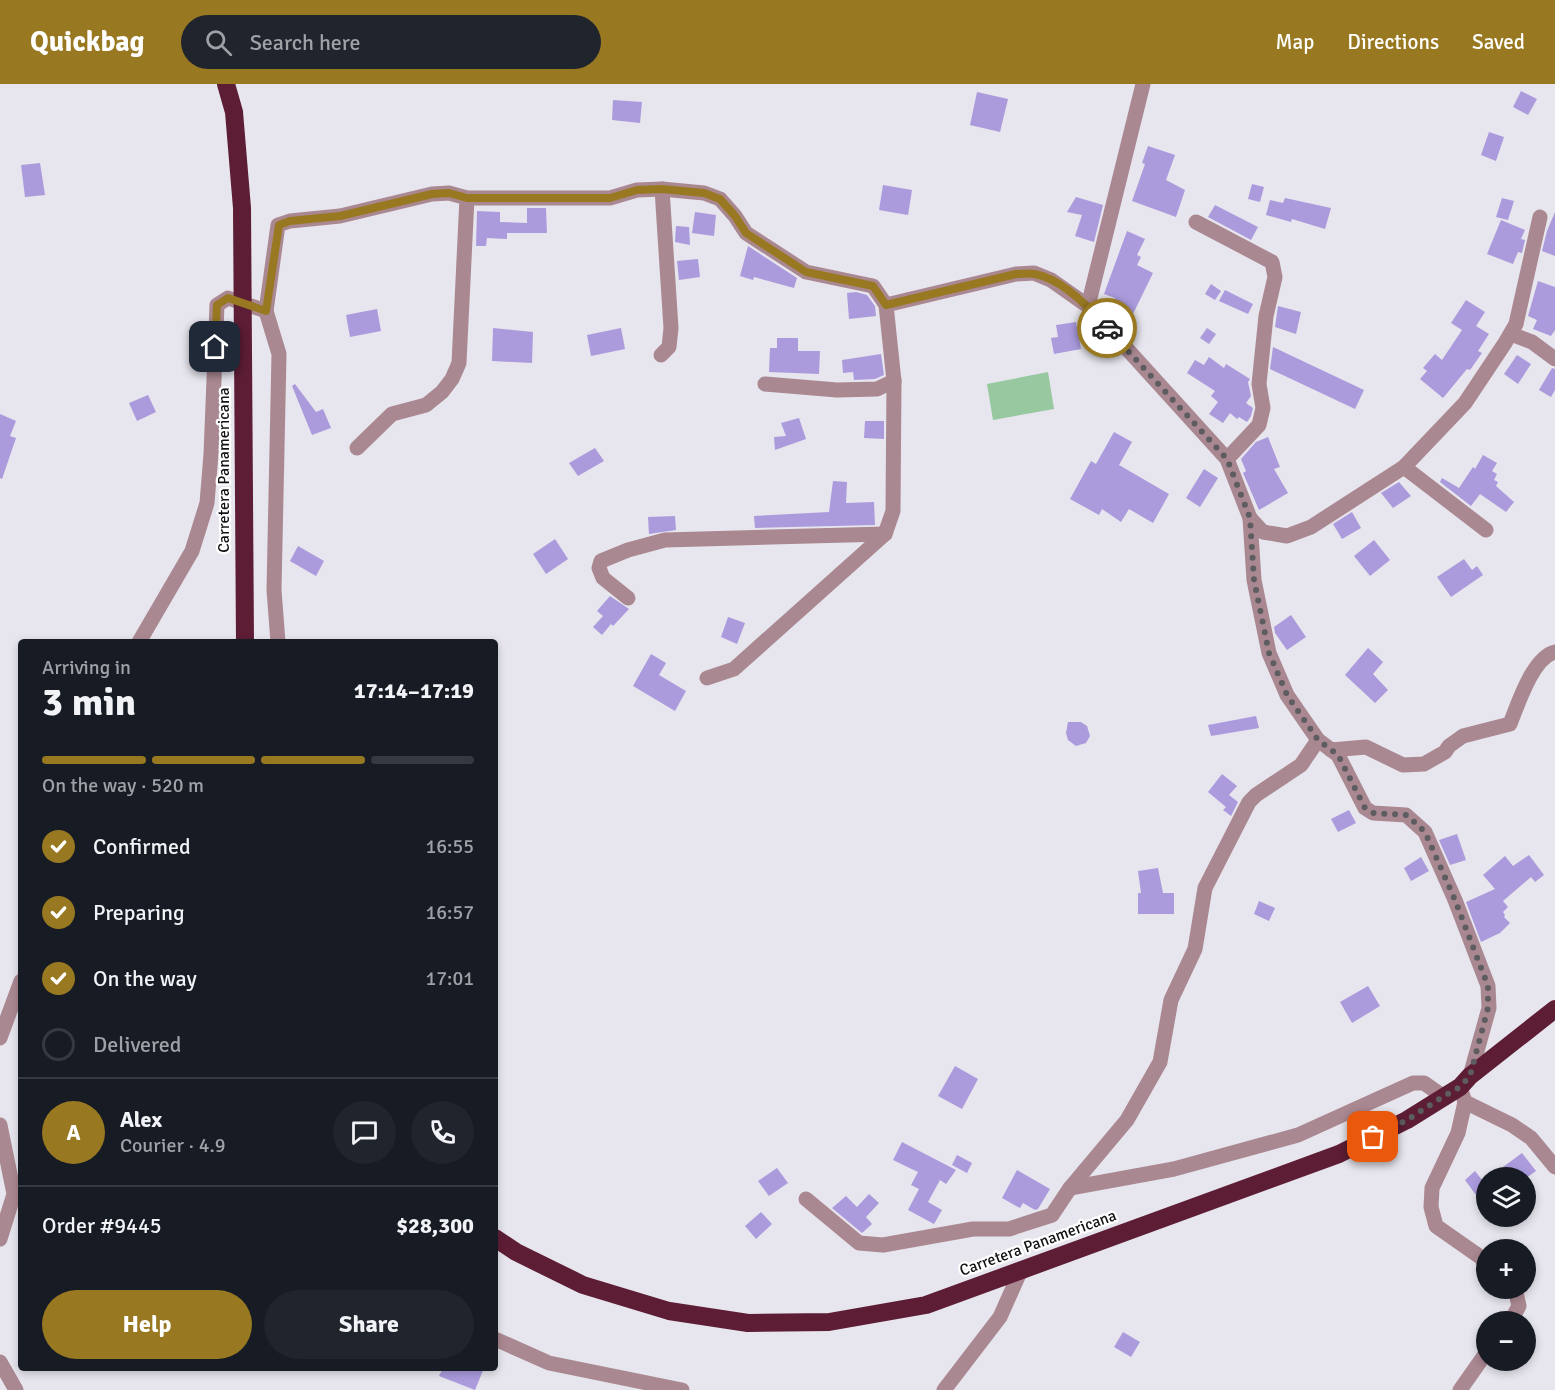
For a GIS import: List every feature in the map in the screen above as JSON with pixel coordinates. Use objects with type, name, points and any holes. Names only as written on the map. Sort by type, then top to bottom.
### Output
[{"type":"highway","name":"Carretera Panamericana","points":[[226,84],[234,112],[242,208],[245,639]]},
{"type":"highway","name":"Carretera Panamericana","points":[[498,1240],[516,1252],[583,1284],[669,1311],[748,1323],[829,1322],[926,1305],[1339,1154],[1460,1090],[1555,1009]]},
{"type":"street","points":[[1088,306],[1143,84]]},
{"type":"street","points":[[661,355],[669,347],[671,328],[662,189]]},
{"type":"street","points":[[278,639],[274,590],[279,354],[266,311],[279,225],[290,221],[340,216],[432,194],[449,193],[467,198],[610,198],[637,190],[662,189],[704,193],[720,199],[746,233],[806,272],[873,286],[886,305],[894,381],[892,511],[885,534],[734,669],[707,678]]},
{"type":"street","points":[[357,448],[392,414],[426,405],[442,392],[452,379],[459,363],[467,198]]},
{"type":"street","points":[[1250,518],[1263,532],[1287,536],[1311,527],[1404,466],[1465,404],[1511,334],[1540,217]]},
{"type":"street","points":[[1196,222],[1272,262],[1275,269],[1266,316],[1259,384],[1263,408],[1259,425],[1227,459]]},
{"type":"street","points":[[886,305],[1016,274],[1034,273],[1051,280],[1088,306],[1227,459],[1250,518],[1254,580],[1269,653],[1287,695],[1318,740],[1338,755],[1365,808],[1373,813],[1407,815],[1425,832],[1455,900],[1488,986],[1488,1008],[1460,1090],[1458,1133],[1432,1188],[1431,1207],[1436,1226],[1476,1255]]},
{"type":"street","points":[[141,639],[192,551],[207,503],[217,305],[228,298],[266,311]]},
{"type":"street","points":[[1511,334],[1532,342],[1555,359]]},
{"type":"street","points":[[765,384],[837,390],[877,389],[894,381]]},
{"type":"street","points":[[1404,466],[1486,530]]},
{"type":"street","points":[[628,598],[603,578],[599,568],[601,561],[628,550],[665,540],[885,534]]},
{"type":"street","points":[[1331,750],[1366,747],[1403,765],[1424,764],[1445,752],[1463,735],[1510,724],[1540,660],[1555,652]]},
{"type":"street","points":[[806,1199],[860,1243],[883,1245],[973,1229],[1009,1229],[1052,1215],[1070,1188],[1127,1120],[1160,1062],[1171,1000],[1195,949],[1205,888],[1249,802],[1301,765],[1318,740]]},
{"type":"street","points":[[0,1038],[18,989]]},
{"type":"street","points":[[1070,1188],[1174,1168],[1298,1135],[1413,1083],[1460,1090],[1531,1138],[1555,1167]]},
{"type":"street","points":[[0,1125],[14,1194],[0,1239]]},
{"type":"street","points":[[944,1390],[1000,1317],[1021,1270]]},
{"type":"street","points":[[498,1340],[549,1363],[682,1390]]},
{"type":"street","points":[[0,1362],[16,1390]]},
{"type":"street","points":[[1460,1390],[1476,1367]]},
{"type":"green space","points":[[1048,372],[1054,409],[993,420],[987,384]]},
{"type":"building","points":[[1521,91],[1537,99],[1528,115],[1513,107]]},
{"type":"building","points":[[977,92],[1008,99],[1000,132],[970,125]]},
{"type":"building","points":[[613,100],[642,102],[640,123],[612,120]]},
{"type":"building","points":[[1489,132],[1504,137],[1496,161],[1481,155]]},
{"type":"building","points":[[1148,146],[1175,155],[1166,180],[1185,190],[1176,217],[1132,201],[1145,164],[1142,163]]},
{"type":"building","points":[[40,163],[45,195],[25,197],[21,165]]},
{"type":"building","points":[[1252,184],[1264,187],[1260,202],[1248,199]]},
{"type":"building","points":[[883,185],[912,190],[908,215],[879,210]]},
{"type":"building","points":[[1076,197],[1103,205],[1094,242],[1075,236],[1082,215],[1067,212]]},
{"type":"building","points":[[1285,198],[1331,208],[1325,229],[1292,219],[1291,222],[1266,215],[1270,200],[1283,203]]},
{"type":"building","points":[[1502,198],[1514,201],[1508,220],[1496,217]]},
{"type":"building","points":[[1215,205],[1258,227],[1251,240],[1208,217]]},
{"type":"building","points":[[527,208],[546,208],[547,233],[507,233],[507,239],[487,238],[486,246],[476,246],[477,211],[500,212],[500,222],[527,223]]},
{"type":"building","points":[[695,212],[716,215],[714,236],[692,233]]},
{"type":"building","points":[[1555,212],[1555,256],[1542,251]]},
{"type":"building","points":[[1501,220],[1525,230],[1521,239],[1525,240],[1522,253],[1518,252],[1513,264],[1487,254]]},
{"type":"building","points":[[676,226],[689,227],[690,245],[675,242]]},
{"type":"building","points":[[1127,231],[1145,239],[1137,255],[1141,257],[1137,265],[1153,273],[1132,316],[1129,314],[1127,318],[1111,311],[1115,298],[1104,294]]},
{"type":"building","points":[[748,246],[797,278],[794,288],[754,277],[753,280],[740,276]]},
{"type":"building","points":[[698,259],[700,277],[679,280],[677,261]]},
{"type":"building","points":[[1538,281],[1555,287],[1555,330],[1551,336],[1533,329],[1537,320],[1528,316]]},
{"type":"building","points":[[1211,284],[1221,291],[1215,300],[1205,294]]},
{"type":"building","points":[[1225,290],[1253,304],[1248,314],[1219,301]]},
{"type":"building","points":[[856,292],[867,295],[875,306],[876,316],[849,319],[847,293]]},
{"type":"building","points":[[1466,300],[1485,312],[1476,326],[1489,334],[1478,351],[1482,353],[1470,370],[1467,369],[1443,398],[1420,379],[1427,371],[1423,368],[1435,354],[1442,360],[1462,330],[1451,323]]},
{"type":"building","points":[[1278,306],[1301,312],[1296,334],[1275,327]]},
{"type":"building","points":[[377,309],[381,331],[350,337],[346,315]]},
{"type":"building","points":[[1076,322],[1081,349],[1054,354],[1051,338],[1058,337],[1056,325]]},
{"type":"building","points":[[493,328],[533,332],[532,363],[492,361]]},
{"type":"building","points":[[621,328],[625,349],[591,356],[587,335]]},
{"type":"building","points":[[1207,328],[1216,334],[1209,344],[1200,338]]},
{"type":"building","points":[[777,338],[798,338],[798,351],[820,351],[819,374],[769,372],[770,348],[777,348]]},
{"type":"building","points":[[1273,347],[1364,390],[1355,409],[1270,369]]},
{"type":"building","points":[[881,354],[884,375],[875,379],[854,380],[853,372],[843,373],[842,360]]},
{"type":"building","points":[[1517,355],[1531,364],[1518,384],[1504,374]]},
{"type":"building","points":[[1209,357],[1224,368],[1226,364],[1250,379],[1248,382],[1251,396],[1246,403],[1253,408],[1247,422],[1239,417],[1237,419],[1230,413],[1223,423],[1209,414],[1218,402],[1211,396],[1215,391],[1187,373],[1195,360],[1204,365]]},
{"type":"building","points":[[1552,368],[1555,369],[1555,390],[1551,397],[1539,390]]},
{"type":"building","points":[[295,384],[316,412],[323,409],[331,428],[312,435],[292,386]]},
{"type":"building","points":[[148,395],[156,412],[137,421],[129,403]]},
{"type":"building","points":[[0,414],[16,421],[10,436],[16,438],[2,479],[0,478]]},
{"type":"building","points":[[799,418],[806,439],[775,450],[774,437],[786,436],[781,423]]},
{"type":"building","points":[[865,421],[884,421],[884,439],[864,438]]},
{"type":"building","points":[[1114,432],[1132,442],[1119,465],[1169,494],[1153,523],[1129,509],[1121,522],[1102,509],[1099,515],[1070,499],[1091,461],[1096,464]]},
{"type":"building","points":[[1268,437],[1280,467],[1274,469],[1288,493],[1259,510],[1243,473],[1246,471],[1241,459],[1256,442]]},
{"type":"building","points":[[595,448],[604,461],[578,476],[569,463]]},
{"type":"building","points":[[1483,455],[1497,463],[1492,471],[1497,474],[1494,480],[1498,482],[1496,486],[1514,502],[1506,512],[1480,494],[1471,506],[1440,482],[1442,478],[1459,488]]},
{"type":"building","points":[[1204,469],[1218,478],[1200,507],[1186,498]]},
{"type":"building","points":[[833,481],[847,482],[846,503],[874,502],[875,525],[755,528],[754,516],[829,512]]},
{"type":"building","points":[[1399,482],[1411,496],[1393,508],[1381,493]]},
{"type":"building","points":[[1352,512],[1361,528],[1342,539],[1333,524]]},
{"type":"building","points":[[675,516],[676,530],[649,534],[648,517]]},
{"type":"building","points":[[555,539],[568,559],[546,574],[533,554]]},
{"type":"building","points":[[1374,540],[1390,560],[1370,576],[1354,556]]},
{"type":"building","points":[[298,546],[324,561],[316,576],[290,561]]},
{"type":"building","points":[[1464,559],[1472,570],[1477,566],[1483,575],[1451,597],[1437,577]]},
{"type":"building","points":[[610,596],[629,609],[602,635],[593,627],[603,616],[597,611]]},
{"type":"building","points":[[1291,615],[1306,637],[1287,650],[1275,633],[1274,627]]},
{"type":"building","points":[[728,617],[745,623],[737,644],[721,637]]},
{"type":"building","points":[[1368,648],[1383,662],[1373,674],[1388,690],[1375,703],[1345,675]]},
{"type":"building","points":[[651,654],[666,663],[659,675],[686,691],[675,711],[633,686]]},
{"type":"building","points":[[1256,716],[1259,728],[1211,736],[1208,725]]},
{"type":"building","points":[[1068,722],[1081,722],[1087,726],[1090,736],[1086,743],[1076,746],[1068,740],[1066,733]]},
{"type":"building","points":[[1222,774],[1237,786],[1229,795],[1238,802],[1231,816],[1223,810],[1226,807],[1208,792]]},
{"type":"building","points":[[1349,810],[1356,823],[1338,832],[1331,819]]},
{"type":"building","points":[[1457,834],[1466,860],[1450,865],[1439,840]]},
{"type":"building","points":[[1529,855],[1544,875],[1535,882],[1531,877],[1503,901],[1508,907],[1503,912],[1504,917],[1510,923],[1500,933],[1481,942],[1466,902],[1495,889],[1483,875],[1505,856],[1513,866]]},
{"type":"building","points":[[1421,857],[1429,871],[1411,881],[1404,868]]},
{"type":"building","points":[[1158,868],[1163,893],[1174,893],[1174,914],[1138,914],[1138,893],[1141,893],[1138,871]]},
{"type":"building","points":[[1259,901],[1275,908],[1269,921],[1254,914]]},
{"type":"building","points":[[1368,986],[1380,1006],[1352,1023],[1340,1002]]},
{"type":"building","points":[[955,1066],[978,1079],[962,1109],[938,1096]]},
{"type":"building","points":[[902,1142],[956,1170],[946,1184],[940,1180],[928,1202],[942,1210],[934,1224],[908,1210],[919,1189],[911,1185],[918,1172],[893,1160]]},
{"type":"building","points":[[1522,1153],[1533,1167],[1503,1167]]},
{"type":"building","points":[[957,1155],[972,1163],[967,1173],[952,1165]]},
{"type":"building","points":[[777,1168],[788,1183],[769,1196],[758,1181]]},
{"type":"building","points":[[1017,1170],[1050,1189],[1038,1209],[1035,1210],[1023,1203],[1020,1208],[1002,1198]]},
{"type":"building","points":[[1475,1171],[1476,1195],[1465,1180]]},
{"type":"building","points":[[869,1194],[879,1203],[866,1217],[872,1224],[862,1233],[832,1208],[846,1196],[857,1207]]},
{"type":"building","points":[[761,1212],[772,1224],[756,1239],[745,1226]]},
{"type":"building","points":[[1123,1332],[1140,1342],[1131,1357],[1114,1347]]},
{"type":"building","points":[[442,1371],[483,1371],[475,1390],[439,1376]]},
{"type":"way so far","points":[[1107,328],[1227,459],[1250,518],[1254,580],[1269,653],[1287,695],[1318,740],[1338,755],[1365,808],[1373,813],[1407,815],[1425,832],[1455,900],[1488,986],[1488,1008],[1470,1076],[1460,1087],[1407,1120],[1373,1137]]},
{"type":"route","points":[[215,347],[217,305],[228,298],[266,311],[279,225],[290,221],[340,216],[432,194],[449,193],[467,198],[610,198],[637,190],[662,189],[704,193],[720,199],[746,233],[806,272],[873,286],[886,305],[1016,274],[1034,273],[1051,280],[1088,306],[1107,328]]}]
